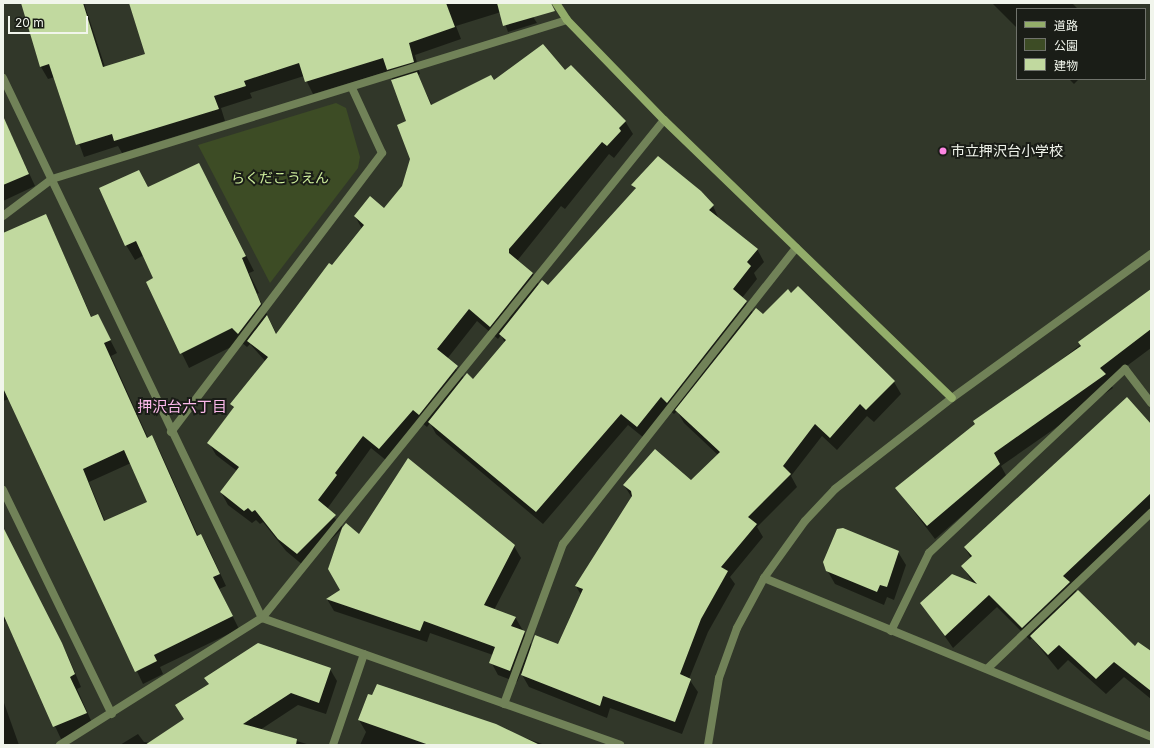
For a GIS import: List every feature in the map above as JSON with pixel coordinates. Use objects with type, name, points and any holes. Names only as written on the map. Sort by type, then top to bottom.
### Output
[{"type":"street","points":[[556,3],[567,20],[664,120],[952,398]]},
{"type":"street","points":[[3,216],[52,179],[352,88],[567,20]]},
{"type":"street","points":[[3,78],[171,432],[262,618],[620,745]]},
{"type":"street","points":[[171,432],[382,153],[352,88]]},
{"type":"street","points":[[60,745],[112,714],[262,618],[664,120]]},
{"type":"street","points":[[504,704],[563,544],[796,248]]},
{"type":"street","points":[[708,745],[719,678],[737,628],[764,578],[805,521],[835,489],[952,398],[1150,256]]},
{"type":"street","points":[[891,632],[929,553],[1125,369],[1151,403]]},
{"type":"street","points":[[3,490],[112,714]]},
{"type":"street","points":[[988,668],[1151,513]]},
{"type":"street","points":[[764,578],[891,632],[988,668],[1151,737]]},
{"type":"street","points":[[333,745],[364,654]]},
{"type":"green space","name":"らくだこうえん","points":[[336,103],[346,108],[360,157],[358,168],[270,283],[198,145]]},
{"type":"building","points":[[21,3],[83,3],[103,67],[145,54],[129,3],[446,3],[455,27],[409,43],[414,62],[387,70],[383,58],[305,82],[299,63],[244,81],[246,86],[214,96],[219,109],[114,141],[112,134],[76,145],[49,64],[40,67]]},
{"type":"building","points":[[497,3],[551,3],[555,11],[503,26]]},
{"type":"building","points":[[543,44],[565,70],[571,65],[626,121],[619,128],[621,131],[607,146],[602,142],[509,249],[509,253],[533,273],[490,327],[469,309],[437,349],[458,366],[419,415],[413,410],[379,449],[363,436],[335,473],[337,475],[318,500],[336,515],[297,554],[278,539],[255,510],[252,512],[248,508],[244,511],[220,492],[239,467],[207,443],[234,407],[230,404],[268,357],[247,341],[267,315],[276,334],[329,263],[332,265],[364,225],[354,216],[370,196],[384,208],[402,186],[410,159],[397,125],[406,121],[391,80],[417,72],[431,105],[491,75],[494,80]]},
{"type":"building","points":[[3,116],[29,174],[3,185]]},
{"type":"building","points":[[658,156],[701,191],[714,205],[709,210],[758,249],[747,262],[751,266],[733,289],[747,301],[667,403],[661,397],[637,427],[621,414],[536,512],[428,422],[467,373],[473,379],[506,340],[499,334],[542,280],[548,285],[636,188],[631,185]]},
{"type":"building","points":[[199,163],[246,256],[242,258],[261,304],[238,334],[232,328],[180,354],[146,282],[153,278],[136,241],[125,246],[99,188],[139,170],[148,187]]},
{"type":"building","points":[[46,214],[91,317],[98,314],[111,340],[104,343],[147,438],[152,435],[197,536],[201,534],[220,574],[213,577],[233,616],[154,655],[157,661],[135,672],[3,388],[3,233]],"holes":[[[124,450],[147,502],[104,521],[83,469]]]},
{"type":"building","points":[[798,286],[895,381],[866,410],[860,404],[830,438],[815,424],[783,466],[791,474],[748,517],[757,524],[721,567],[728,571],[701,619],[680,674],[691,679],[675,722],[603,696],[600,706],[521,675],[535,635],[558,644],[583,589],[575,586],[632,496],[631,491],[623,485],[655,449],[691,480],[720,452],[675,410],[756,308],[763,314],[788,289],[791,293]]},
{"type":"building","points":[[1151,289],[1151,329],[1100,368],[1106,374],[994,453],[1000,464],[927,526],[895,488],[975,424],[973,421],[1081,346],[1078,342]]},
{"type":"building","points":[[1127,397],[1151,424],[1151,493],[1063,576],[1070,582],[1022,628],[989,595],[945,636],[920,603],[952,574],[977,584],[961,566],[972,556],[964,547]]},
{"type":"building","points":[[408,458],[515,545],[484,605],[516,617],[511,626],[525,631],[510,671],[489,663],[495,647],[424,621],[420,631],[326,599],[340,590],[328,569],[342,528],[346,523],[359,534]]},
{"type":"building","points":[[3,527],[62,643],[75,674],[70,677],[87,713],[53,727],[3,614]]},
{"type":"building","points":[[843,528],[899,551],[887,587],[880,585],[877,592],[826,571],[823,562],[837,529]]},
{"type":"building","points":[[1078,590],[1135,646],[1138,642],[1151,651],[1151,691],[1114,662],[1096,679],[1059,645],[1048,655],[1030,636]]},
{"type":"building","points":[[258,643],[331,668],[319,703],[291,693],[243,724],[297,739],[296,745],[145,745],[184,719],[175,705],[209,684],[204,678]]},
{"type":"building","points":[[377,684],[496,724],[540,745],[429,745],[358,720],[368,694],[372,695]]},
{"type":"place","name":"市立押沢台小学校","points":[[943,151]]},
{"type":"district","name":"押沢台六丁目","points":[[182,407]]}]
